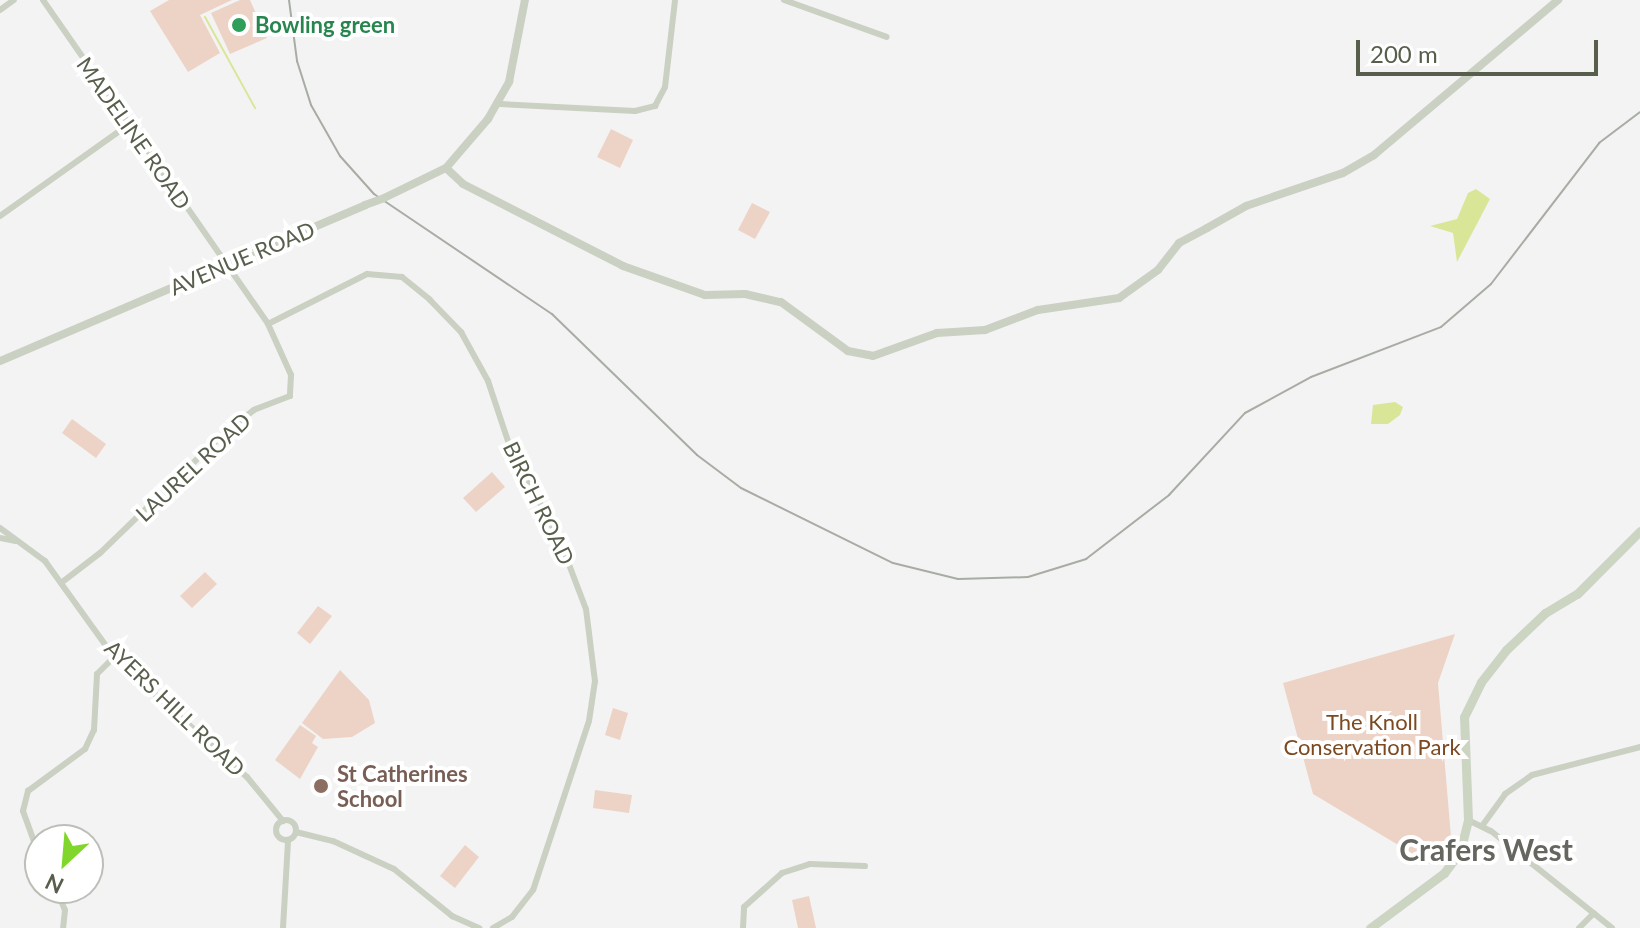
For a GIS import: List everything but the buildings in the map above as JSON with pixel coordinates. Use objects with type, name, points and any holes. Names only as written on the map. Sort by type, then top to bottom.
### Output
[{"type":"main road","points":[[1370,928],[1444,873],[1460,852],[1468,820],[1464,717],[1481,682],[1516,641],[1577,594],[1640,531]]},
{"type":"street","points":[[0,10],[14,0]]},
{"type":"street","name":"MADELINE ROAD","points":[[43,0],[227,265]]},
{"type":"street","points":[[525,0],[500,104],[635,111],[655,106],[665,87],[675,0]]},
{"type":"street","points":[[784,0],[887,37]]},
{"type":"street","points":[[446,168],[463,184],[623,266],[705,295],[745,294],[781,302],[848,351],[873,356],[937,333],[985,330],[1038,310],[1119,298],[1158,270],[1179,243],[1246,206],[1343,173],[1374,155],[1558,0]]},
{"type":"street","name":"AVENUE ROAD","points":[[0,361],[384,198],[446,168],[474,139],[500,104]]},
{"type":"street","points":[[0,216],[128,125]]},
{"type":"street","name":"LAUREL ROAD","points":[[61,583],[100,553],[224,433],[254,410],[290,396],[291,375],[268,324],[227,265]]},
{"type":"street","name":"BIRCH ROAD","points":[[268,324],[367,274],[402,277],[461,332],[488,381],[510,447],[566,554],[588,623],[595,681],[589,721],[533,890],[512,917],[493,928]]},
{"type":"street","name":"AYERS HILL ROAD","points":[[0,528],[45,561],[114,657],[247,777],[283,821]]},
{"type":"street","points":[[0,538],[19,542]]},
{"type":"street","points":[[28,824],[23,811],[28,791],[85,749],[94,730],[97,674],[114,657]]},
{"type":"street","points":[[1482,826],[1505,794],[1532,775],[1640,747]]},
{"type":"street","points":[[1468,820],[1482,826],[1612,928]]},
{"type":"street","points":[[288,840],[276,832],[283,821],[292,823],[296,832]]},
{"type":"street","points":[[283,928],[288,840],[296,832]]},
{"type":"street","points":[[296,832],[333,841],[394,869],[452,916],[479,928]]},
{"type":"street","points":[[743,928],[744,907],[782,873],[810,864],[865,866]]},
{"type":"street","points":[[63,904],[63,928]]},
{"type":"street","points":[[1579,928],[1594,913]]},
{"type":"green space","points":[[169,0],[232,0],[200,15],[220,53],[188,72],[150,11]]},
{"type":"green space","name":"Bowling green","points":[[240,0],[250,0],[267,38],[230,54],[211,13]]},
{"type":"green space","points":[[611,129],[633,140],[620,168],[597,157]]},
{"type":"green space","points":[[752,203],[770,212],[755,239],[738,230]]},
{"type":"green space","points":[[72,419],[106,444],[96,458],[62,433]]},
{"type":"green space","points":[[492,472],[505,487],[476,512],[463,498]]},
{"type":"green space","points":[[205,572],[217,584],[192,608],[180,596]]},
{"type":"green space","points":[[318,606],[332,616],[310,644],[297,633]]},
{"type":"green space","name":"The Knoll Conservation Park","points":[[1455,634],[1438,683],[1451,837],[1430,864],[1313,794],[1283,683]]},
{"type":"green space","points":[[340,670],[369,700],[375,723],[352,737],[323,739],[302,723]]},
{"type":"green space","points":[[613,708],[628,713],[620,740],[605,735]]},
{"type":"green space","points":[[300,725],[316,736],[312,743],[318,747],[300,779],[275,760]]},
{"type":"green space","points":[[595,790],[632,795],[629,813],[593,808]]},
{"type":"green space","points":[[465,845],[479,857],[455,888],[440,876]]},
{"type":"green space","points":[[809,896],[816,928],[798,928],[792,900]]},
{"type":"shaded area","points":[[1476,189],[1490,199],[1457,262],[1453,233],[1430,226],[1457,219],[1468,193]]},
{"type":"shaded area","points":[[1395,402],[1403,407],[1400,415],[1388,424],[1371,424],[1373,405]]},
{"type":"waterway","points":[[205,17],[255,108]]},
{"type":"railway","points":[[289,0],[297,61],[311,105],[340,156],[374,194],[552,314],[697,455],[741,488],[893,563],[958,579],[1028,577],[1086,559],[1169,495],[1245,413],[1311,377],[1441,327],[1491,284],[1599,143],[1640,112]]},
{"type":"place","name":"Bowling green","points":[[239,25]]},
{"type":"place","name":"St Catherines School","points":[[321,786]]},
{"type":"district","name":"Crafers West","points":[[1486,849]]}]
